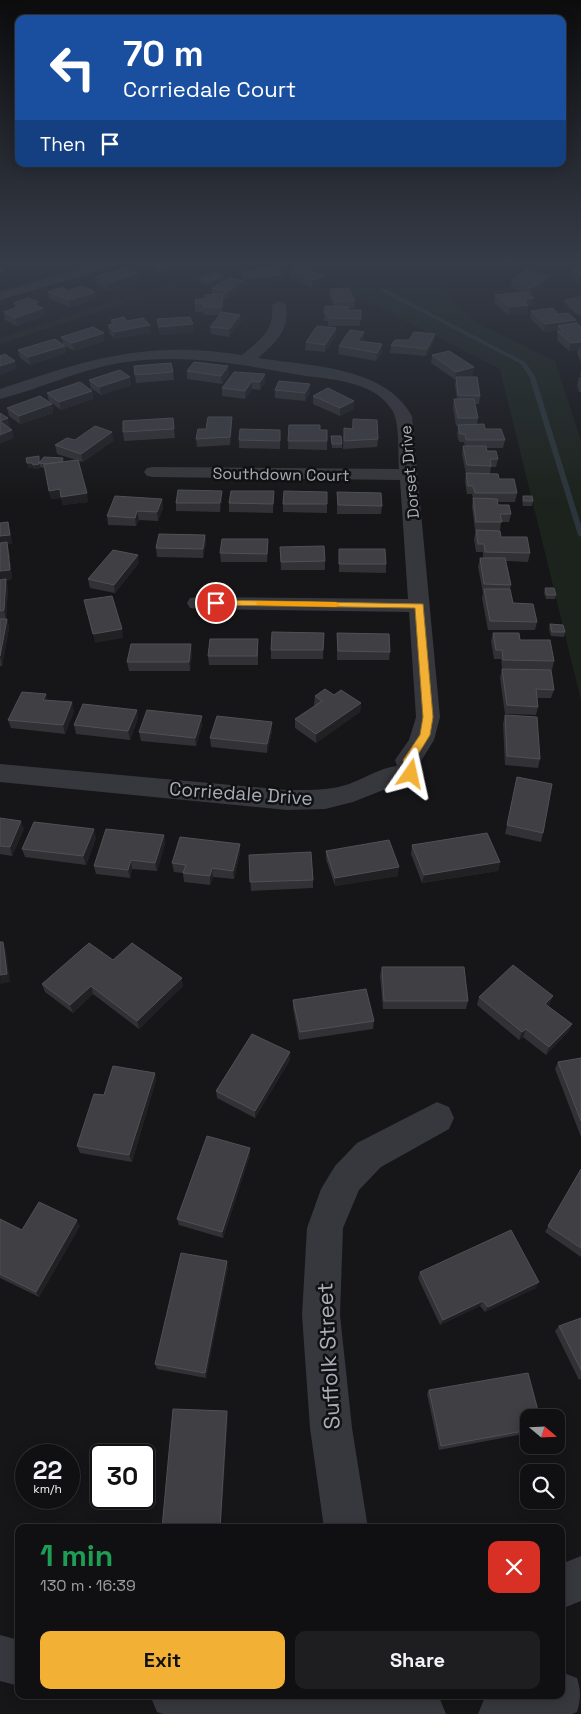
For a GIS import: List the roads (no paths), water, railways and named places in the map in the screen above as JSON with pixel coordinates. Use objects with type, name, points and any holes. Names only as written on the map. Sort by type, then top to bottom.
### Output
[{"type":"street","points":[[246,360],[263,344]]},
{"type":"street","name":"Dorset Drive","points":[[0,394],[80,368],[135,356],[200,354],[341,376],[381,390],[399,406],[404,416],[414,534]]},
{"type":"street","points":[[381,390],[399,384]]},
{"type":"street","name":"Southdown Court","points":[[153,472],[409,475]]},
{"type":"street","name":"Corriedale Drive","points":[[0,773],[306,800],[353,793],[392,776],[411,774],[408,760],[418,749],[425,735],[428,717],[414,534]]},
{"type":"street","points":[[198,603],[420,606]]},
{"type":"street","name":"Suffolk Street","points":[[345,1524],[332,1428],[321,1315],[325,1228],[334,1202],[347,1178],[369,1155],[437,1118]]},
{"type":"street","points":[[565,1585],[581,1578]]},
{"type":"street","points":[[0,1658],[15,1662]]},
{"type":"street","points":[[565,1693],[581,1686]]},
{"type":"street","points":[[222,1699],[282,1704],[331,1699]]},
{"type":"street","points":[[371,1699],[372,1714]]},
{"type":"street","points":[[382,1699],[422,1714]]},
{"type":"street","points":[[502,1714],[551,1699]]},
{"type":"waterway","points":[[487,344],[523,363],[532,376],[581,535]]}]
